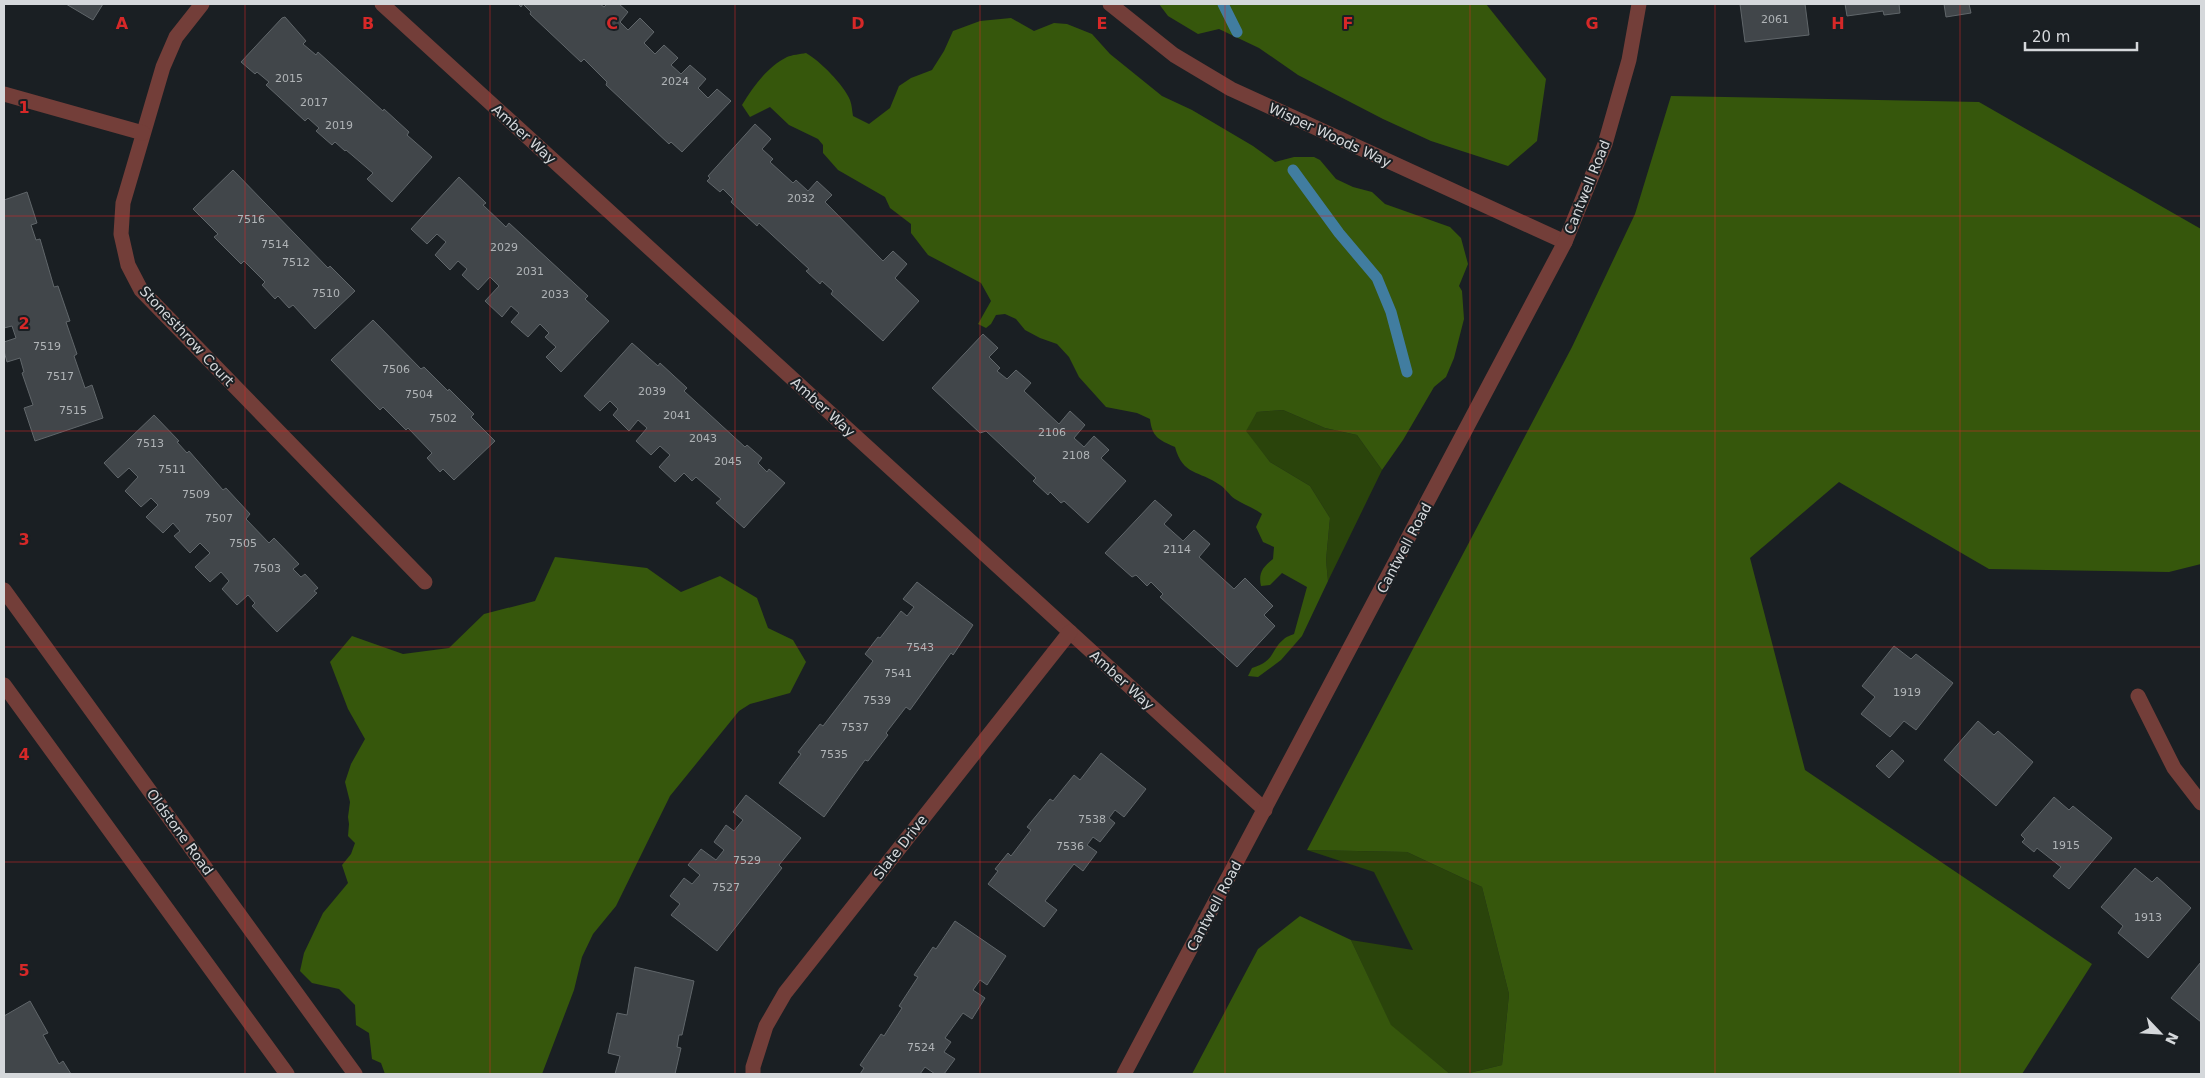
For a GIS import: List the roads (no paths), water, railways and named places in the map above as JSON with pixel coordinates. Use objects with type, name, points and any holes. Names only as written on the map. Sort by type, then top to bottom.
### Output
[{"type":"street","name":"Stonesthrow Court","points":[[202,4],[176,38],[163,67],[123,203],[121,234],[128,265],[141,290],[425,582]]},
{"type":"street","name":"Amber Way","points":[[382,4],[1264,810]]},
{"type":"street","name":"Wisper Woods Way","points":[[1110,4],[1174,55],[1231,89],[1565,242]]},
{"type":"street","name":"Cantwell Road","points":[[1124,1074],[1565,242],[1605,144],[1628,60],[1639,4]]},
{"type":"street","points":[[4,94],[143,133]]},
{"type":"street","name":"Oldstone Road","points":[[4,590],[356,1074]]},
{"type":"street","name":"Slate Drive","points":[[753,1074],[753,1067],[766,1026],[784,992],[1070,632]]},
{"type":"street","points":[[4,685],[287,1074]]},
{"type":"street","points":[[2138,696],[2174,768],[2201,803]]},
{"type":"waterway","points":[[1223,4],[1237,32]]},
{"type":"waterway","points":[[1293,170],[1339,233],[1377,278],[1391,312],[1407,372]]}]
